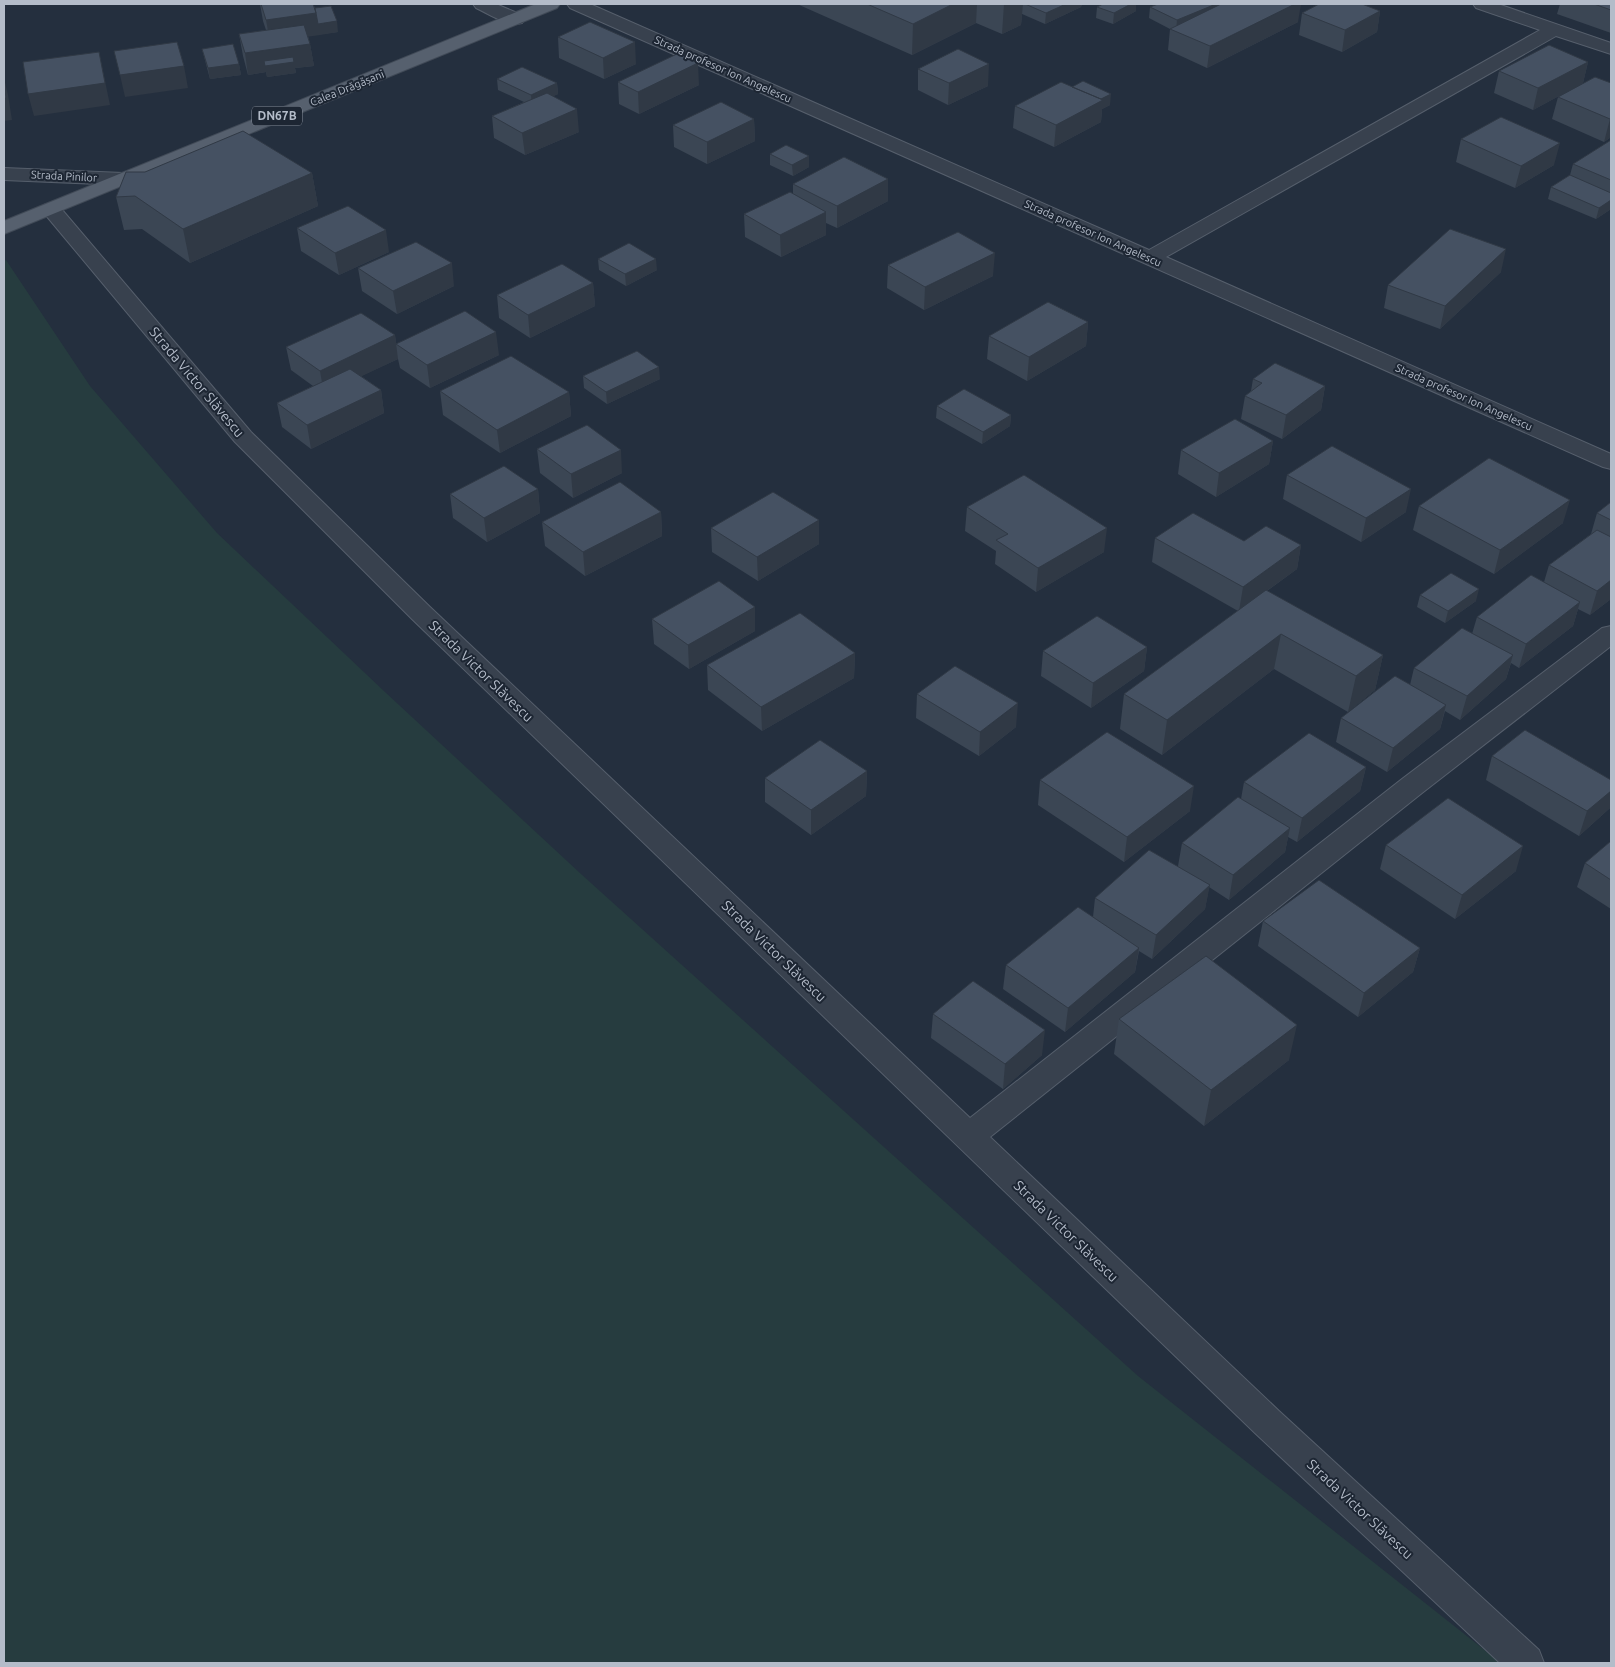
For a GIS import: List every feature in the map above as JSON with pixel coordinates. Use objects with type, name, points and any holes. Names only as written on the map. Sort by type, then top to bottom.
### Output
[{"type":"main road","name":"Calea Drăgășani","points":[[4,228],[551,4]]},
{"type":"street","points":[[482,4],[516,18]]},
{"type":"street","name":"Strada profesor Ion Angelescu","points":[[576,4],[1611,462]]},
{"type":"street","points":[[1482,4],[1531,14],[1555,29],[1611,49]]},
{"type":"street","points":[[1149,258],[1555,29]]},
{"type":"street","name":"Strada Pinilor","points":[[4,174],[123,179]]},
{"type":"street","name":"Strada Victor Slăvescu","points":[[51,209],[243,437],[428,620],[1274,1429],[1526,1663]]},
{"type":"street","points":[[968,1137],[1412,786],[1611,634]]},
{"type":"green space","points":[[6,260],[90,386],[217,533],[385,692],[581,874],[1138,1376],[1501,1663],[4,1663],[4,261]]},
{"type":"building","points":[[261,4],[313,4],[316,13],[266,20]]},
{"type":"building","points":[[867,4],[953,4],[913,24]]},
{"type":"building","points":[[1025,4],[1066,4],[1046,13]]},
{"type":"building","points":[[1103,4],[1131,4],[1114,13],[1097,7]]},
{"type":"building","points":[[1158,4],[1216,4],[1177,20],[1150,7]]},
{"type":"building","points":[[1221,4],[1295,4],[1210,46],[1170,29]]},
{"type":"building","points":[[1319,4],[1362,4],[1380,11],[1345,30],[1302,13]]},
{"type":"building","points":[[1594,4],[1611,4],[1611,10]]},
{"type":"building","points":[[331,6],[337,21],[318,24],[315,8]]},
{"type":"building","points":[[590,22],[635,42],[603,58],[558,37]]},
{"type":"building","points":[[304,25],[310,44],[245,53],[239,34]]},
{"type":"building","points":[[177,42],[184,66],[120,75],[114,51]]},
{"type":"building","points":[[233,44],[239,64],[208,68],[202,49]]},
{"type":"building","points":[[1549,45],[1588,62],[1538,88],[1499,71]]},
{"type":"building","points":[[958,49],[989,64],[949,83],[918,69]]},
{"type":"building","points":[[99,52],[105,83],[28,94],[23,62]]},
{"type":"building","points":[[679,53],[698,63],[638,92],[618,82]]},
{"type":"building","points":[[293,57],[294,62],[265,66],[264,61]]},
{"type":"building","points":[[522,67],[557,83],[531,95],[497,79]]},
{"type":"building","points":[[1595,77],[1611,83],[1611,119],[1558,97]]},
{"type":"building","points":[[4,81],[6,98],[4,98]]},
{"type":"building","points":[[1083,81],[1111,94],[1101,99],[1072,87]]},
{"type":"building","points":[[1061,82],[1103,100],[1056,125],[1015,106]]},
{"type":"building","points":[[547,93],[577,109],[522,133],[492,116]]},
{"type":"building","points":[[721,102],[754,119],[707,142],[673,125]]},
{"type":"building","points":[[1501,117],[1560,143],[1521,166],[1461,139]]},
{"type":"building","points":[[243,131],[312,173],[183,229],[135,196],[116,197],[126,172],[145,172]]},
{"type":"building","points":[[1611,140],[1611,180],[1573,164]]},
{"type":"building","points":[[786,145],[809,156],[792,165],[770,154]]},
{"type":"building","points":[[844,157],[888,179],[837,206],[793,184]]},
{"type":"building","points":[[1570,175],[1611,193],[1611,200],[1599,208],[1551,187]]},
{"type":"building","points":[[790,192],[826,212],[780,235],[744,214]]},
{"type":"building","points":[[348,206],[386,230],[335,253],[297,228]]},
{"type":"building","points":[[1450,229],[1506,249],[1445,306],[1388,285]]},
{"type":"building","points":[[958,232],[995,253],[925,287],[888,265]]},
{"type":"building","points":[[416,242],[452,263],[393,291],[358,268]]},
{"type":"building","points":[[629,243],[656,259],[625,274],[598,259]]},
{"type":"building","points":[[562,264],[593,283],[528,315],[497,295]]},
{"type":"building","points":[[1048,302],[1088,322],[1029,357],[989,336]]},
{"type":"building","points":[[465,311],[496,332],[427,365],[396,344]]},
{"type":"building","points":[[361,313],[395,335],[320,371],[286,347]]},
{"type":"building","points":[[637,351],[659,367],[606,392],[583,376]]},
{"type":"building","points":[[511,356],[569,392],[497,430],[440,391]]},
{"type":"building","points":[[1275,363],[1325,386],[1286,415],[1245,396],[1262,383],[1253,379]]},
{"type":"building","points":[[350,369],[381,390],[307,425],[277,403]]},
{"type":"building","points":[[964,389],[1011,415],[983,432],[937,406]]},
{"type":"building","points":[[1235,419],[1273,441],[1219,473],[1181,450]]},
{"type":"building","points":[[587,425],[621,450],[571,474],[537,449]]},
{"type":"building","points":[[1332,446],[1411,489],[1366,518],[1287,475]]},
{"type":"building","points":[[1489,458],[1570,500],[1500,550],[1419,506]]},
{"type":"building","points":[[504,466],[538,489],[484,518],[450,494]]},
{"type":"building","points":[[1024,475],[1107,528],[1038,568],[996,540],[1008,534],[967,507]]},
{"type":"building","points":[[620,482],[661,512],[583,552],[542,522]]},
{"type":"building","points":[[773,492],[819,520],[757,557],[711,528]]},
{"type":"building","points":[[1611,502],[1611,520],[1597,513]]},
{"type":"building","points":[[1193,513],[1244,541],[1266,526],[1301,545],[1243,587],[1155,538]]},
{"type":"building","points":[[1597,530],[1611,537],[1611,580],[1597,591],[1549,565]]},
{"type":"building","points":[[1451,573],[1479,589],[1448,611],[1420,595]]},
{"type":"building","points":[[1531,575],[1580,602],[1526,644],[1477,617]]},
{"type":"building","points":[[719,581],[755,607],[688,645],[652,619]]},
{"type":"building","points":[[1266,590],[1383,655],[1356,676],[1281,634],[1167,720],[1124,694]]},
{"type":"building","points":[[800,613],[855,653],[761,707],[707,665]]},
{"type":"building","points":[[1097,616],[1147,647],[1093,683],[1043,651]]},
{"type":"building","points":[[1462,628],[1513,655],[1467,696],[1414,668]]},
{"type":"building","points":[[955,666],[1018,703],[980,732],[917,694]]},
{"type":"building","points":[[1395,676],[1446,705],[1393,748],[1341,718]]},
{"type":"building","points":[[1525,730],[1611,780],[1611,791],[1587,811],[1492,756]]},
{"type":"building","points":[[1107,732],[1194,786],[1127,837],[1040,780]]},
{"type":"building","points":[[1309,733],[1366,767],[1302,818],[1244,782]]},
{"type":"building","points":[[820,740],[867,771],[811,810],[765,778]]},
{"type":"building","points":[[1238,797],[1290,828],[1233,875],[1182,843]]},
{"type":"building","points":[[1448,798],[1523,846],[1462,895],[1386,845]]},
{"type":"building","points":[[1611,841],[1611,880],[1585,863]]},
{"type":"building","points":[[1149,850],[1210,885],[1156,935],[1095,898]]},
{"type":"building","points":[[1319,880],[1420,948],[1364,993],[1263,921]]},
{"type":"building","points":[[1078,907],[1139,948],[1068,1008],[1006,965]]},
{"type":"building","points":[[1206,956],[1297,1025],[1211,1090],[1119,1019]]},
{"type":"building","points":[[973,981],[1045,1030],[1005,1064],[933,1014]]}]
